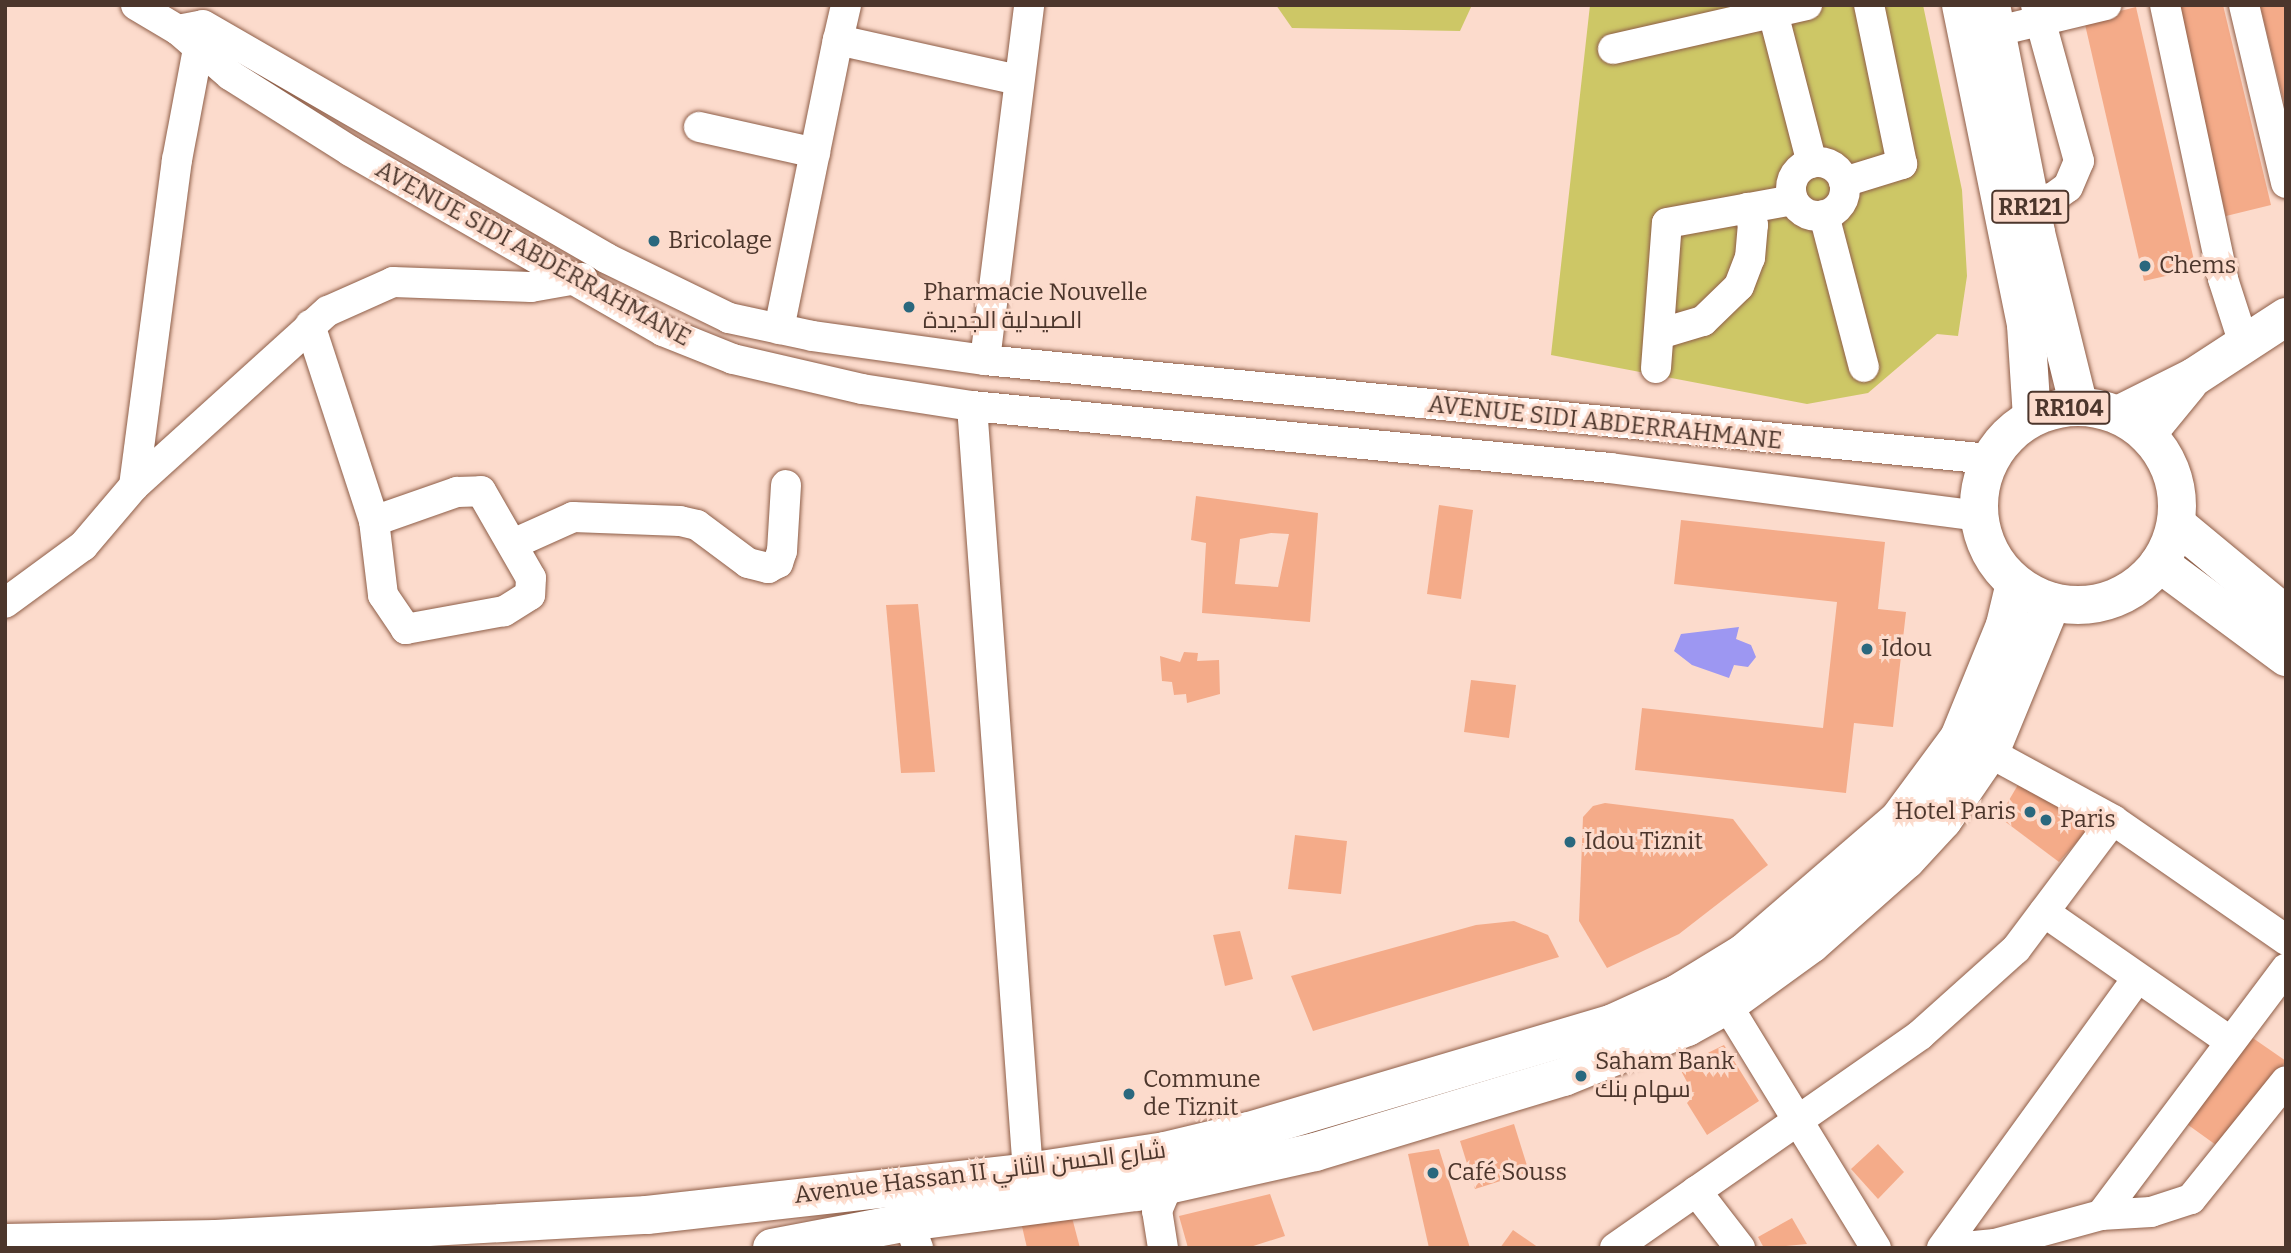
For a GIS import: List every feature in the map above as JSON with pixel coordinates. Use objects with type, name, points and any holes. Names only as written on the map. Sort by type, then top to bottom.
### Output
[{"type":"main road","name":"RR121","points":[[1979,20],[2029,202],[2078,407]]},
{"type":"main road","name":"RR121","points":[[1979,20],[2026,326],[2032,418]]},
{"type":"main road","name":"RR104","points":[[2133,424],[2194,377],[2286,317]]},
{"type":"main road","name":"RR104","points":[[2078,407],[2133,424],[2173,475],[2176,524],[2159,563],[2135,587],[2104,602],[2052,603],[2015,583],[1985,542],[1979,516],[1980,487],[1990,459],[2008,436],[2032,418],[2078,407]]},
{"type":"main road","points":[[2176,524],[2286,615]]},
{"type":"main road","points":[[2159,563],[2286,657]]},
{"type":"main road","name":"Avenue Hassan II شارع الحسن الثاني","points":[[5,1243],[216,1243],[648,1231],[894,1186],[1028,1172],[1152,1179],[1437,1079],[1613,1023],[1677,994],[1780,926],[1849,865],[1925,788],[1975,744],[2015,583]]},
{"type":"main road","name":"Avenue Hassan II شارع الحسن الثاني","points":[[772,1248],[913,1235],[1152,1179],[1315,1152],[1489,1102],[1630,1052],[1727,1005],[1811,944],[1906,860],[1942,820],[1975,744],[2052,603]]},
{"type":"street","name":"AVENUE SIDI ABDERRAHMANE","points":[[136,5],[606,258],[707,309],[779,329],[985,360],[1990,459]]},
{"type":"street","points":[[779,329],[846,5]]},
{"type":"street","points":[[985,360],[1029,5]]},
{"type":"street","points":[[1613,49],[1772,10],[1807,5]]},
{"type":"street","points":[[1844,182],[1902,164],[1869,5]]},
{"type":"street","points":[[1979,20],[2106,5]]},
{"type":"street","points":[[2165,5],[2223,279],[2244,344]]},
{"type":"street","points":[[2244,5],[2286,183]]},
{"type":"street","points":[[1772,10],[1812,163]]},
{"type":"street","points":[[2029,202],[2054,197],[2068,187],[2079,161],[2038,13]]},
{"type":"street","name":"AVENUE SIDI ABDERRAHMANE","points":[[193,35],[351,151],[663,331],[722,356],[862,389],[972,406],[1611,468],[1979,516]]},
{"type":"street","points":[[134,486],[193,35]]},
{"type":"street","points":[[838,40],[1018,80]]},
{"type":"street","points":[[699,127],[815,153]]},
{"type":"street","points":[[1812,163],[1833,167],[1844,182],[1840,205],[1824,215],[1806,213],[1793,200],[1796,174],[1812,163]]},
{"type":"street","points":[[1656,368],[1667,223],[1793,200]]},
{"type":"street","points":[[1659,334],[1703,321],[1739,286],[1750,258],[1748,208]]},
{"type":"street","points":[[1824,215],[1864,367]]},
{"type":"street","points":[[5,603],[83,546],[134,486],[328,311],[393,282],[531,287],[578,281],[606,258]]},
{"type":"street","points":[[310,325],[374,522],[388,608],[399,625],[412,631],[504,611],[525,599],[533,583],[488,497],[475,489],[374,522]]},
{"type":"street","points":[[1216,429],[1221,384]]},
{"type":"street","points":[[972,406],[1028,1172]]},
{"type":"street","points":[[513,544],[573,517],[680,521],[697,525],[748,563],[768,568],[778,563],[782,551],[786,485]]},
{"type":"street","points":[[1975,744],[2113,820],[2286,940]]},
{"type":"street","points":[[1615,1248],[1920,1035],[2016,949],[2113,820]]},
{"type":"street","points":[[2044,912],[2136,981],[2228,1040]]},
{"type":"street","points":[[2101,1215],[2228,1040],[2286,969]]},
{"type":"street","points":[[1942,1248],[2136,981]]},
{"type":"street","points":[[1727,1005],[1876,1248]]},
{"type":"street","points":[[1954,1248],[1995,1244],[2101,1215],[2151,1212],[2191,1199],[2286,1081]]},
{"type":"street","points":[[1152,1179],[1163,1248]]},
{"type":"street","points":[[894,1186],[913,1235]]},
{"type":"street","points":[[1696,1191],[1740,1248]]},
{"type":"shaded area","points":[[1276,5],[1472,5],[1460,31],[1292,28]]},
{"type":"shaded area","points":[[1590,5],[1923,5],[1962,190],[1967,276],[1958,336],[1937,334],[1868,393],[1807,404],[1551,355]]},
{"type":"shaded area","points":[[1739,627],[1736,639],[1751,645],[1756,657],[1748,667],[1734,665],[1729,678],[1692,665],[1674,651],[1681,634]]},
{"type":"building","points":[[2175,5],[2223,5],[2271,205],[2226,216]]},
{"type":"building","points":[[2260,5],[2286,5],[2286,106],[2285,106]]},
{"type":"building","points":[[2136,7],[2196,269],[2144,281],[2084,20]]},
{"type":"building","points":[[1196,496],[1318,513],[1310,622],[1202,613],[1206,543],[1191,540]],"holes":[[[1271,533],[1289,534],[1278,587],[1235,584],[1240,539]]]},
{"type":"building","points":[[1439,505],[1473,510],[1461,599],[1427,594]]},
{"type":"building","name":"Idou","points":[[1681,520],[1885,542],[1878,609],[1906,612],[1893,727],[1854,723],[1846,793],[1635,770],[1642,708],[1823,728],[1837,602],[1674,584]]},
{"type":"building","points":[[918,604],[935,772],[901,773],[886,605]]},
{"type":"building","points":[[1184,652],[1198,653],[1197,661],[1219,660],[1220,694],[1187,703],[1186,694],[1174,695],[1172,682],[1162,681],[1160,656],[1180,662]]},
{"type":"building","points":[[1471,680],[1516,685],[1509,738],[1464,732]]},
{"type":"building","name":"Paris","points":[[2022,778],[2093,824],[2059,862],[1999,817]]},
{"type":"building","points":[[1605,803],[1733,819],[1768,865],[1679,934],[1607,968],[1579,921],[1583,817],[1593,806]]},
{"type":"building","points":[[1295,835],[1347,841],[1341,894],[1288,889]]},
{"type":"building","points":[[1514,921],[1548,935],[1559,957],[1313,1031],[1291,976],[1476,925]]},
{"type":"building","points":[[1240,931],[1253,979],[1225,986],[1213,935]]},
{"type":"building","points":[[2247,1034],[2286,1061],[2223,1150],[2184,1122]]},
{"type":"building","points":[[1724,1045],[1759,1101],[1707,1135],[1687,1103],[1694,1095],[1679,1067]]},
{"type":"building","points":[[1514,1124],[1529,1172],[1475,1189],[1460,1141]]},
{"type":"building","points":[[1878,1144],[1904,1172],[1878,1199],[1851,1169]]},
{"type":"building","points":[[1439,1149],[1470,1248],[1429,1248],[1408,1154]]},
{"type":"building","points":[[1270,1194],[1285,1236],[1247,1248],[1188,1248],[1179,1216]]},
{"type":"building","points":[[1070,1210],[1080,1248],[1027,1248],[1021,1222]]},
{"type":"building","points":[[1792,1218],[1807,1244],[1764,1248],[1758,1237]]},
{"type":"building","points":[[1513,1230],[1539,1248],[1500,1248]]},
{"type":"place","name":"Bricolage","points":[[654,241]]},
{"type":"place","name":"Chems","points":[[2145,266]]},
{"type":"place","name":"Pharmacie Nouvelle الصيدلية الجديدة","points":[[909,307]]},
{"type":"place","name":"Idou","points":[[1867,649]]},
{"type":"place","name":"Hotel Paris","points":[[2030,812]]},
{"type":"place","name":"Paris","points":[[2046,820]]},
{"type":"place","name":"Idou Tiznit","points":[[1570,842]]},
{"type":"place","name":"Saham Bank سهام بنك","points":[[1581,1076]]},
{"type":"place","name":"Commune de Tiznit","points":[[1129,1094]]},
{"type":"place","name":"Café Souss","points":[[1433,1173]]}]
